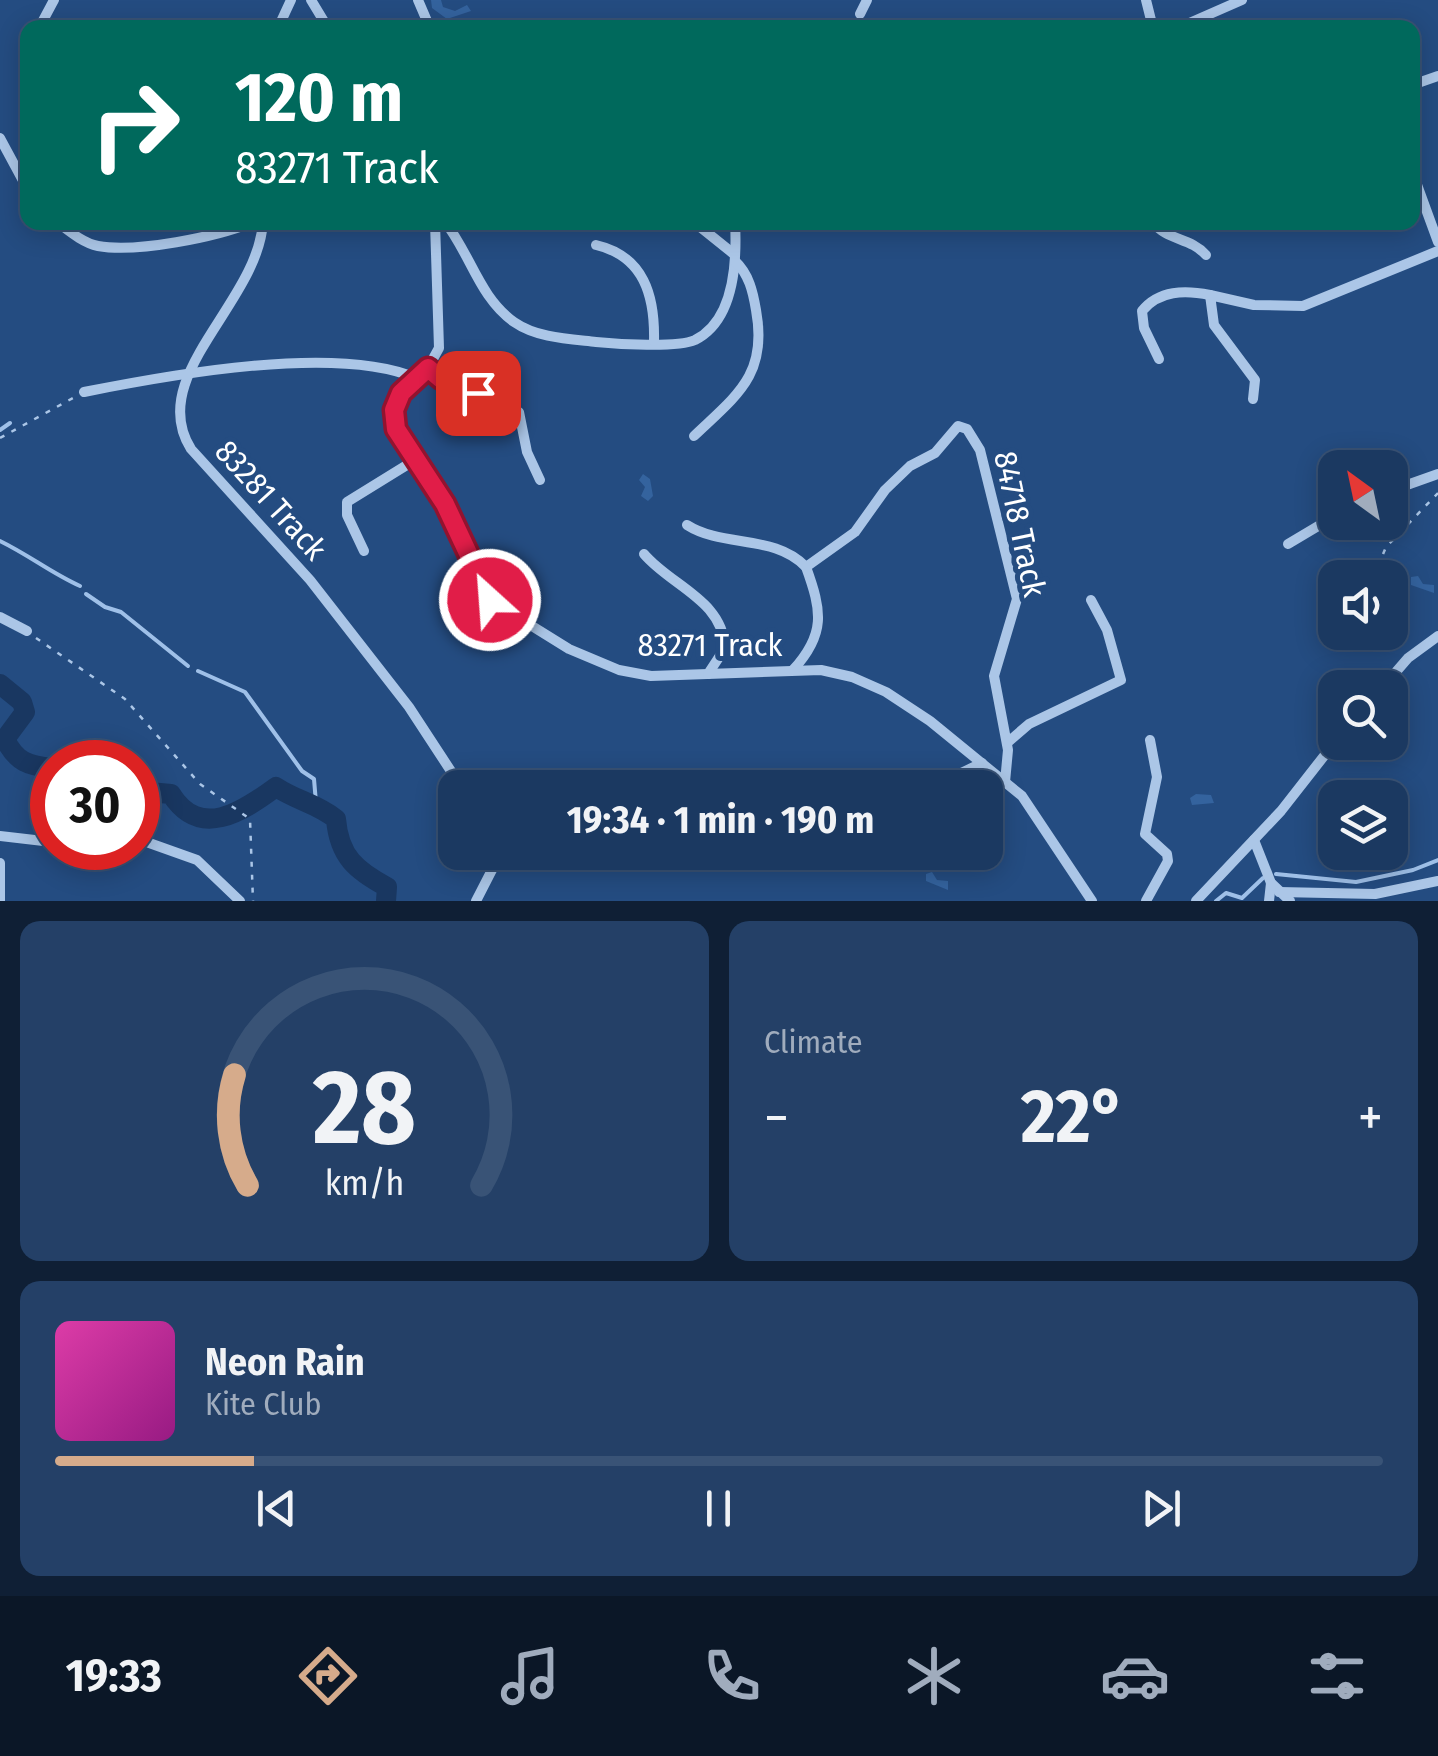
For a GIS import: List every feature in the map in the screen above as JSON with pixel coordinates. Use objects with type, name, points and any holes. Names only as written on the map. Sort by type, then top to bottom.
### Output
[{"type":"street","points":[[860,14],[866,0]]},
{"type":"street","points":[[1196,20],[1242,0]]},
{"type":"street","points":[[0,138],[20,175]]},
{"type":"street","points":[[1420,192],[1438,242]]},
{"type":"street","points":[[69,230],[88,243],[111,246],[224,230]]},
{"type":"street","name":"83281 Track","points":[[262,230],[260,252],[251,274],[190,373],[178,401],[182,431],[191,450],[310,580],[418,720],[450,770]]},
{"type":"street","points":[[435,230],[440,334],[437,356],[428,368],[441,379],[519,412],[528,452],[540,480]]},
{"type":"street","points":[[449,230],[488,296],[517,324],[567,339],[686,342],[703,334],[726,300],[735,258],[735,230]]},
{"type":"street","points":[[694,436],[742,390],[756,366],[760,342],[754,300],[744,270],[703,230]]},
{"type":"street","points":[[1160,230],[1190,240],[1206,255]]},
{"type":"street","points":[[596,245],[623,253],[639,271],[653,317],[654,341]]},
{"type":"street","points":[[1160,359],[1144,328],[1142,311],[1146,304],[1182,292],[1254,306],[1303,306],[1438,251]]},
{"type":"street","points":[[1210,295],[1214,325],[1255,380],[1253,398]]},
{"type":"street","points":[[84,392],[190,373],[361,362],[416,378]]},
{"type":"street","name":"83271 Track","points":[[428,368],[401,393],[394,418],[400,438],[445,504],[485,592],[506,614],[569,649],[619,670],[651,676],[792,670],[837,673],[869,684],[902,702],[982,763],[1038,814],[1092,901]]},
{"type":"street","name":"84718 Track","points":[[806,566],[854,532],[902,473],[934,453],[958,426],[967,429],[980,450],[1017,599],[994,676],[1007,743],[1005,782]]},
{"type":"street","points":[[364,551],[346,515],[347,502],[415,460]]},
{"type":"street","points":[[1408,485],[1438,474]]},
{"type":"street","points":[[686,524],[706,537],[788,553],[806,566],[818,630],[813,646],[792,670]]},
{"type":"street","points":[[1288,544],[1318,526]]},
{"type":"street","points":[[644,554],[660,572],[700,598],[713,614],[725,641],[721,660],[708,674]]},
{"type":"street","points":[[1007,743],[1029,724],[1121,680],[1107,630],[1092,600]]},
{"type":"street","points":[[0,617],[27,632]]},
{"type":"street","points":[[1398,670],[1438,636]]},
{"type":"street","points":[[1146,901],[1168,861],[1168,854],[1145,834],[1157,777],[1150,740]]},
{"type":"street","points":[[1196,901],[1254,840],[1320,760]]},
{"type":"street","points":[[967,770],[982,763]]},
{"type":"street","points":[[0,836],[30,839]]},
{"type":"street","points":[[1254,840],[1275,887],[1290,901]]},
{"type":"street","points":[[160,846],[197,860],[240,901]]},
{"type":"street","points":[[0,864],[1,898]]},
{"type":"street","points":[[476,901],[492,870]]},
{"type":"street","points":[[1275,887],[1374,894],[1414,889],[1438,881]]},
{"type":"street","points":[[1269,901],[1275,887]]},
{"type":"path","points":[[0,438],[84,392]]},
{"type":"path","points":[[1381,560],[1386,547],[1438,493]]},
{"type":"path","points":[[27,632],[124,699],[200,784],[250,819],[254,901]]},
{"type":"building","points":[[431,0],[441,0],[443,7],[455,11],[467,5],[471,11],[447,19],[432,8]]},
{"type":"building","points":[[643,474],[650,479],[653,496],[648,501],[641,496],[645,487],[639,480]]},
{"type":"building","points":[[1418,576],[1423,584],[1434,585],[1434,593],[1411,585],[1411,577]]},
{"type":"building","points":[[1196,794],[1211,795],[1214,803],[1192,805],[1190,798]]},
{"type":"building","points":[[932,872],[937,880],[948,881],[948,890],[926,881],[926,874]]},
{"type":"waterway","points":[[0,430],[10,423]]},
{"type":"waterway","points":[[0,541],[80,586]]},
{"type":"waterway","points":[[86,594],[121,612],[188,666]]},
{"type":"waterway","points":[[198,671],[245,692],[302,771],[314,779],[316,803]]},
{"type":"waterway","points":[[0,684],[22,702],[25,712],[5,739],[14,753],[30,764]]},
{"type":"waterway","points":[[0,739],[5,739]]},
{"type":"waterway","points":[[160,793],[171,794],[182,808],[208,819],[235,812],[276,787],[336,819],[346,853],[358,868],[387,887],[386,901]]},
{"type":"waterway","points":[[1276,874],[1356,882],[1413,870],[1438,860]]},
{"type":"waterway","points":[[1216,901],[1226,893],[1242,898],[1263,878]]},
{"type":"route","points":[[478,393],[441,379],[428,368],[401,393],[394,418],[400,438],[445,504],[490,600]]}]
